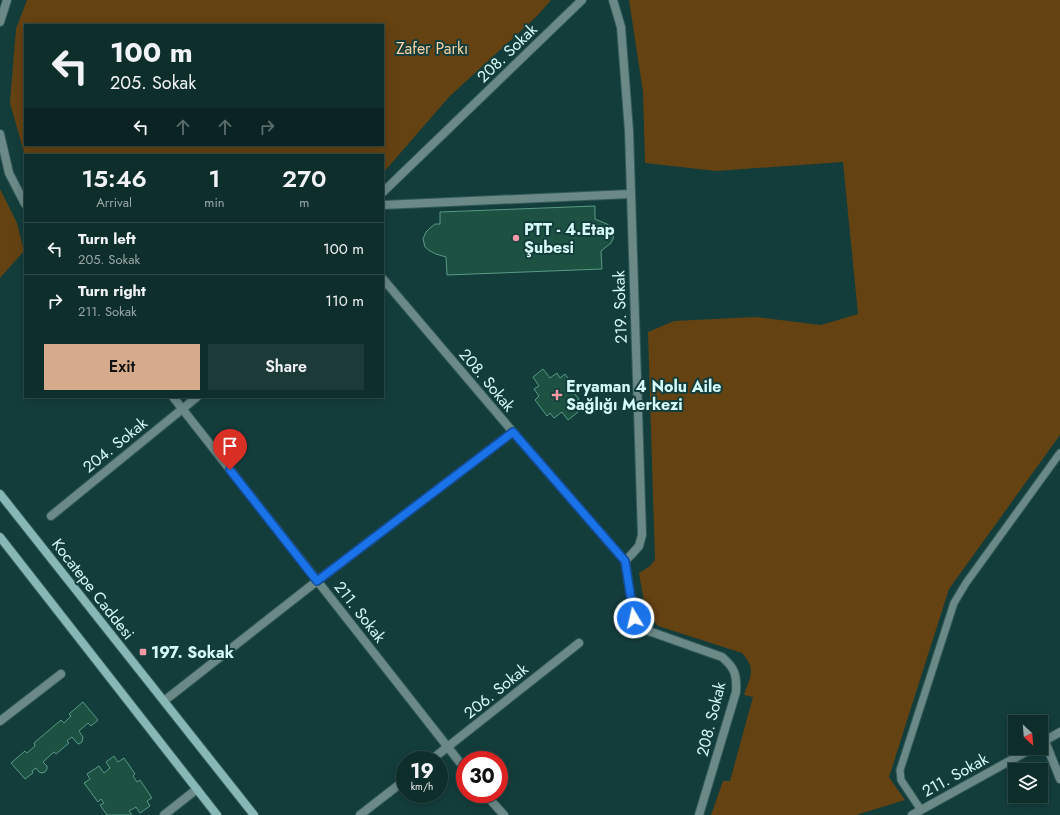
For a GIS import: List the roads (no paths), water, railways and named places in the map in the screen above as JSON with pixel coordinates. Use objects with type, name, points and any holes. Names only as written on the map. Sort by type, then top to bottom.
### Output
[{"type":"main road","name":"Kocatepe Caddesi","points":[[0,494],[254,815]]},
{"type":"main road","points":[[0,537],[217,815]]},
{"type":"street","points":[[0,22],[7,0]]},
{"type":"street","name":"208. Sokak","points":[[384,191],[582,0]]},
{"type":"street","name":"219. Sokak","points":[[613,0],[621,27],[628,131],[642,535],[639,546],[625,561]]},
{"type":"street","points":[[0,134],[9,173],[24,202]]},
{"type":"street","points":[[384,205],[630,194]]},
{"type":"street","name":"208. Sokak","points":[[384,280],[625,561],[634,618],[637,624],[643,629],[722,657],[730,663],[737,681],[736,692],[699,815]]},
{"type":"street","name":"211. Sokak","points":[[174,398],[456,757]]},
{"type":"street","name":"204. Sokak","points":[[51,516],[196,398]]},
{"type":"street","points":[[164,701],[317,581],[513,432]]},
{"type":"street","name":"206. Sokak","points":[[443,751],[579,643]]},
{"type":"street","points":[[0,721],[61,674]]},
{"type":"street","points":[[1048,739],[1060,732]]},
{"type":"street","points":[[1048,753],[1060,779]]},
{"type":"street","name":"211. Sokak","points":[[912,815],[1020,755]]},
{"type":"street","points":[[360,815],[396,787]]},
{"type":"street","points":[[164,815],[197,789]]},
{"type":"street","points":[[493,803],[504,815]]},
{"type":"lane","points":[[921,810],[901,780],[900,770],[954,603],[966,583],[1060,453]]},
{"type":"place","name":"PTT - 4.Etap Şubesi","points":[[516,238]]},
{"type":"place","name":"Eryaman 4 Nolu Aile Sağlığı Merkezi","points":[[557,395]]},
{"type":"place","name":"197. Sokak","points":[[143,652]]},
{"type":"park label","name":"Zafer Parkı","points":[[432,48]]}]
